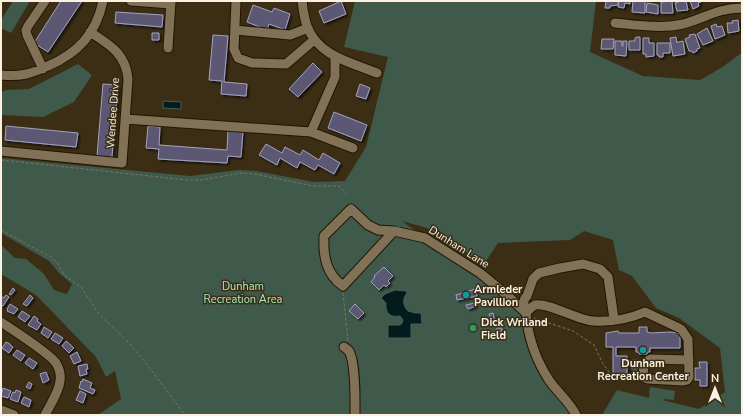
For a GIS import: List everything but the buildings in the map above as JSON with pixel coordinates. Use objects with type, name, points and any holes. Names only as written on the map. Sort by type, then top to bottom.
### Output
[{"type":"street","points":[[43,69],[26,30],[45,1]]},
{"type":"street","points":[[1,75],[13,76],[33,74],[70,55],[78,48],[90,32],[97,20],[103,1]]},
{"type":"street","points":[[131,1],[171,2],[168,48]]},
{"type":"street","points":[[236,1],[234,49],[236,54],[242,60],[252,63],[286,64],[314,40]]},
{"type":"street","points":[[302,1],[308,28],[314,40],[320,47],[334,56],[377,73]]},
{"type":"street","points":[[615,24],[673,25],[691,21],[723,9],[742,8]]},
{"type":"street","points":[[235,30],[290,35],[308,28]]},
{"type":"street","name":"Wendee Drive","points":[[1,151],[122,163],[128,79],[127,68],[114,48],[90,32]]},
{"type":"street","points":[[311,132],[335,77],[334,56]]},
{"type":"street","points":[[125,119],[311,132],[353,148]]},
{"type":"street","name":"Dunham Lane","points":[[342,286],[335,281],[328,269],[324,250],[324,236],[351,209],[368,225],[378,230],[394,231],[425,238],[480,274],[508,296],[528,315]]},
{"type":"street","points":[[342,286],[394,231]]},
{"type":"street","points":[[576,415],[549,380],[538,359],[529,334],[528,315],[524,305],[525,297],[528,296],[533,279],[539,274],[583,264],[600,269],[608,277],[614,319]]},
{"type":"street","points":[[528,296],[531,301],[537,305],[556,309],[591,321],[634,317],[645,312],[681,329],[688,339],[689,360],[689,377],[686,380],[645,378],[644,364],[646,361],[651,359],[689,360]]},
{"type":"street","points":[[528,315],[531,307],[537,305]]},
{"type":"street","points":[[1,322],[49,356],[57,364],[60,375],[59,387],[45,415]]},
{"type":"street","points":[[344,347],[349,352],[353,368],[355,415]]},
{"type":"street","points":[[1,410],[14,415]]},
{"type":"path","points":[[1,160],[187,180],[202,180],[241,173],[255,174],[313,186],[339,186],[346,194]]},
{"type":"path","points":[[1,230],[51,257],[58,264],[64,275],[81,287],[98,312],[130,344],[185,415]]},
{"type":"path","points":[[342,286],[348,338],[348,342],[344,347]]},
{"type":"path","points":[[528,315],[573,331],[594,344],[603,364],[613,377],[629,377]]},
{"type":"green space","points":[[13,1],[30,1],[11,33],[1,28],[1,20]]},
{"type":"green space","name":"Dunham Recreation Area","points":[[355,1],[596,1],[590,52],[643,76],[700,80],[721,68],[740,54],[742,55],[742,415],[602,415],[617,390],[649,398],[650,387],[675,391],[674,400],[662,400],[699,409],[725,392],[720,348],[679,318],[656,308],[632,276],[619,270],[613,240],[584,231],[570,240],[498,243],[484,264],[427,228],[402,221],[425,238],[451,254],[526,313],[533,347],[576,415],[98,415],[121,399],[115,371],[106,377],[96,357],[36,295],[1,274],[1,245],[15,258],[26,259],[44,274],[54,290],[67,294],[72,284],[59,273],[49,261],[1,233],[1,158],[190,176],[238,170],[256,171],[314,182],[345,181],[366,147],[388,57],[344,47]]},
{"type":"green space","points":[[78,64],[92,75],[74,102],[43,117],[1,115],[1,92],[6,90],[29,89]]},
{"type":"green space","points":[[631,360],[639,360],[642,364],[635,374],[627,364]]},
{"type":"water","points":[[163,101],[181,102],[181,109],[163,108]]},
{"type":"water","points":[[395,290],[406,291],[407,293],[404,298],[404,302],[408,311],[421,313],[422,324],[411,324],[411,338],[388,338],[388,325],[400,325],[403,320],[400,316],[393,316],[387,312],[386,303],[381,298],[385,294]]},
{"type":"place","name":"Armleder Pavillion","points":[[466,295]]},
{"type":"place","name":"Dick Wriland Field","points":[[473,328]]},
{"type":"place","name":"Dunham Recreation Center","points":[[643,350]]}]
